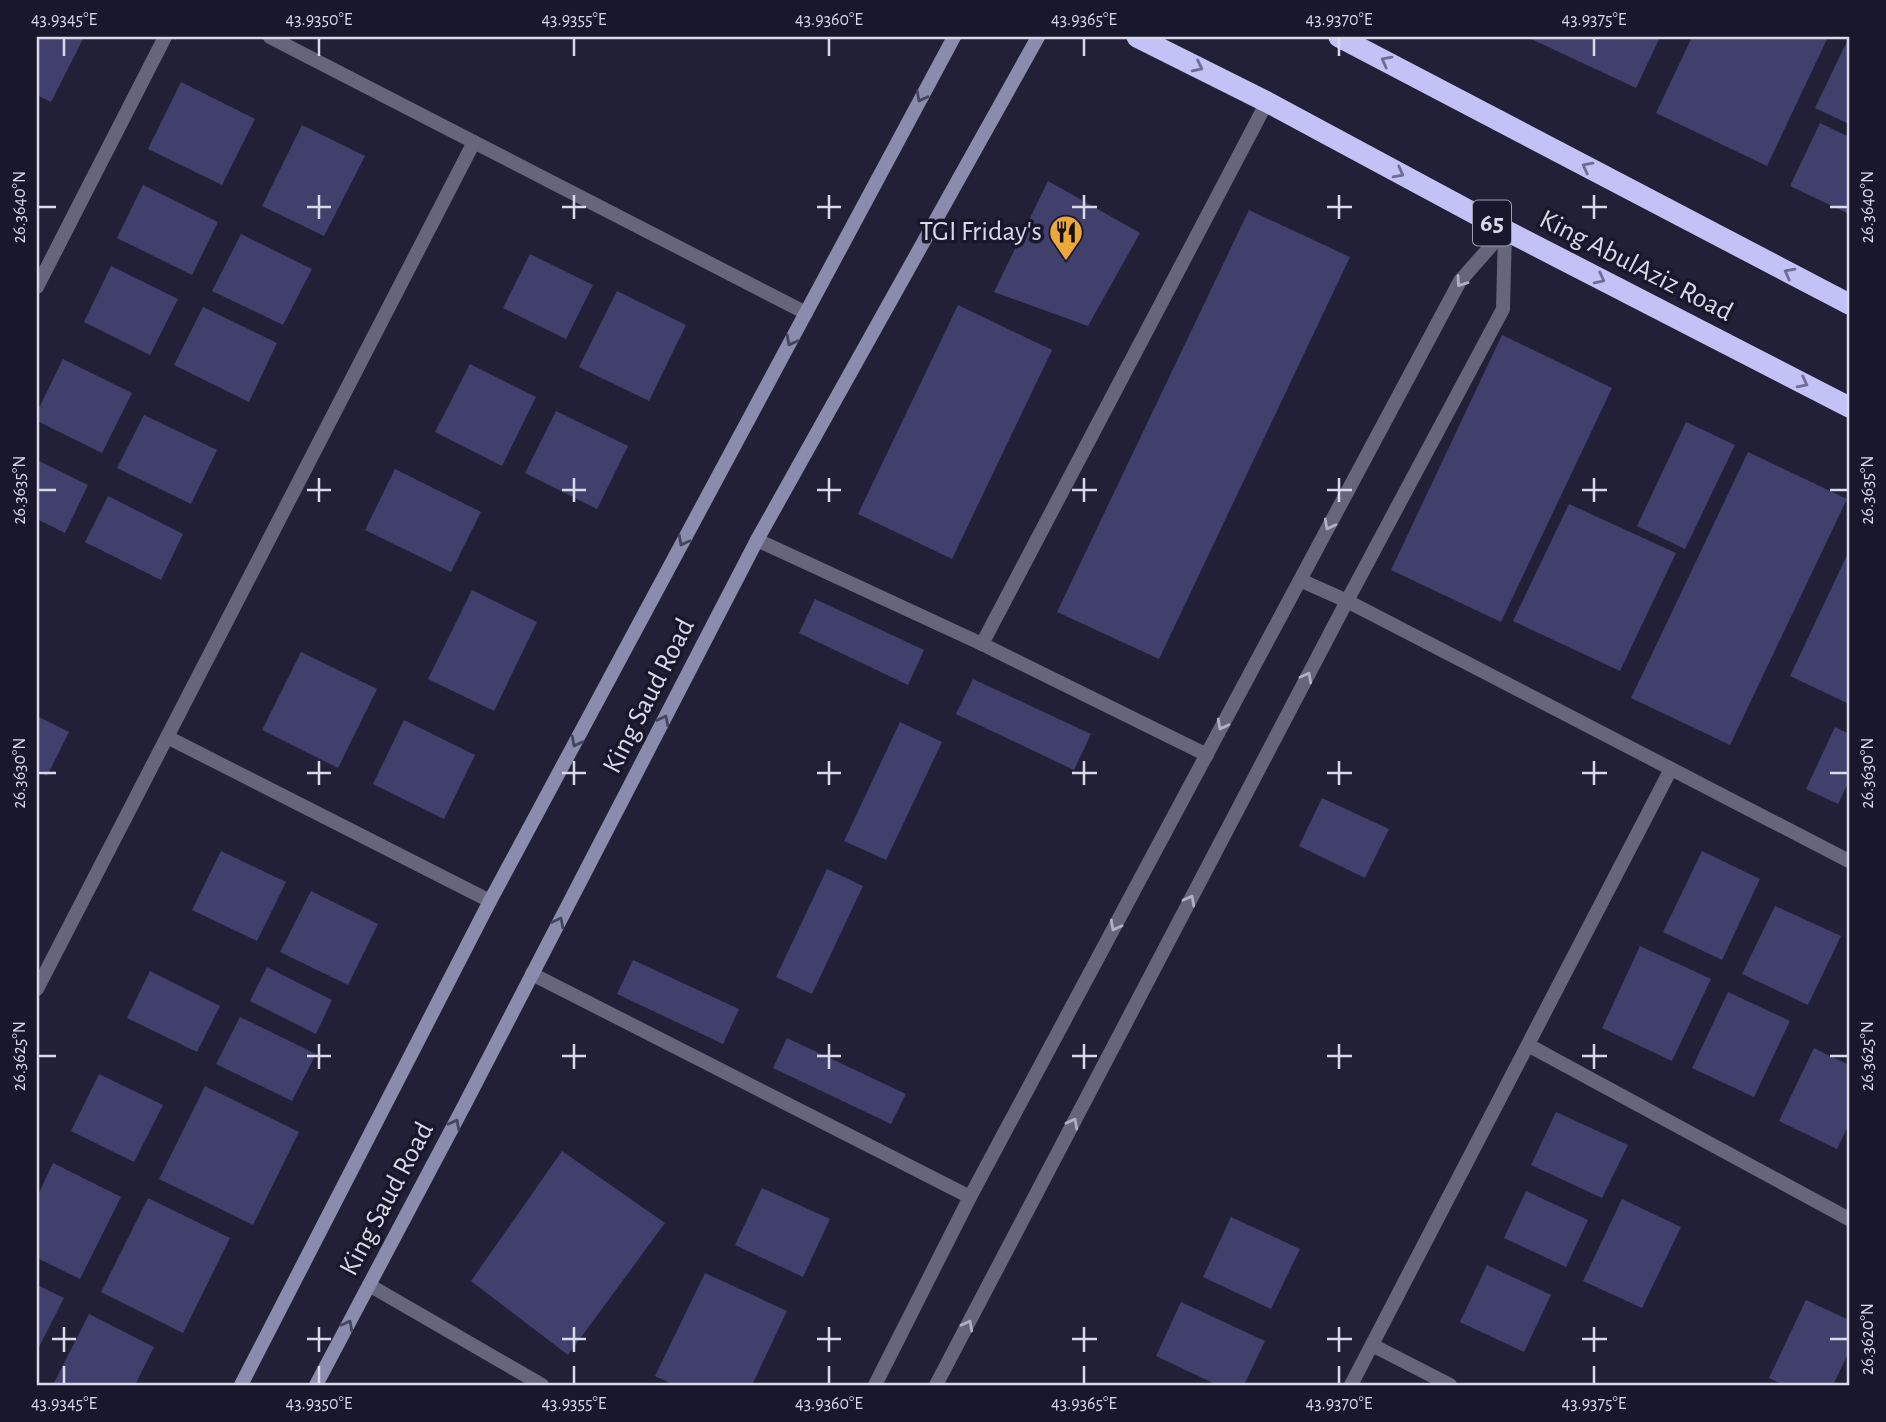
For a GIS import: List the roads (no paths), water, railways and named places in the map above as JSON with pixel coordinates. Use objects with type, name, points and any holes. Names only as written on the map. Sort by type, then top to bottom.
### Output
[{"type":"highway","name":"King AbulAziz Road","points":[[1137,37],[1267,102],[1505,230],[1849,407]]},
{"type":"highway","points":[[1339,37],[1849,304]]},
{"type":"main road","name":"King Saud Road","points":[[241,1385],[490,901],[954,37]]},
{"type":"main road","name":"King Saud Road","points":[[316,1385],[757,540],[1038,37]]},
{"type":"street","points":[[38,279],[166,37]]},
{"type":"street","points":[[270,37],[806,313]]},
{"type":"street","points":[[982,644],[1267,102]]},
{"type":"street","points":[[37,989],[474,142]]},
{"type":"street","points":[[875,1385],[970,1197],[1460,281],[1505,230]]},
{"type":"street","points":[[936,1385],[1346,601],[1503,309],[1505,230]]},
{"type":"street","points":[[757,540],[982,644],[1207,754]]},
{"type":"street","points":[[1300,580],[1346,601],[1849,861]]},
{"type":"street","points":[[167,737],[490,901]]},
{"type":"street","points":[[1351,1385],[1671,769]]},
{"type":"street","points":[[532,974],[970,1197]]},
{"type":"street","points":[[1528,1045],[1849,1219]]},
{"type":"street","points":[[369,1285],[542,1385]]},
{"type":"street","points":[[1372,1345],[1450,1385]]},
{"type":"place","name":"TGI Friday's","points":[[1066,262]]}]
